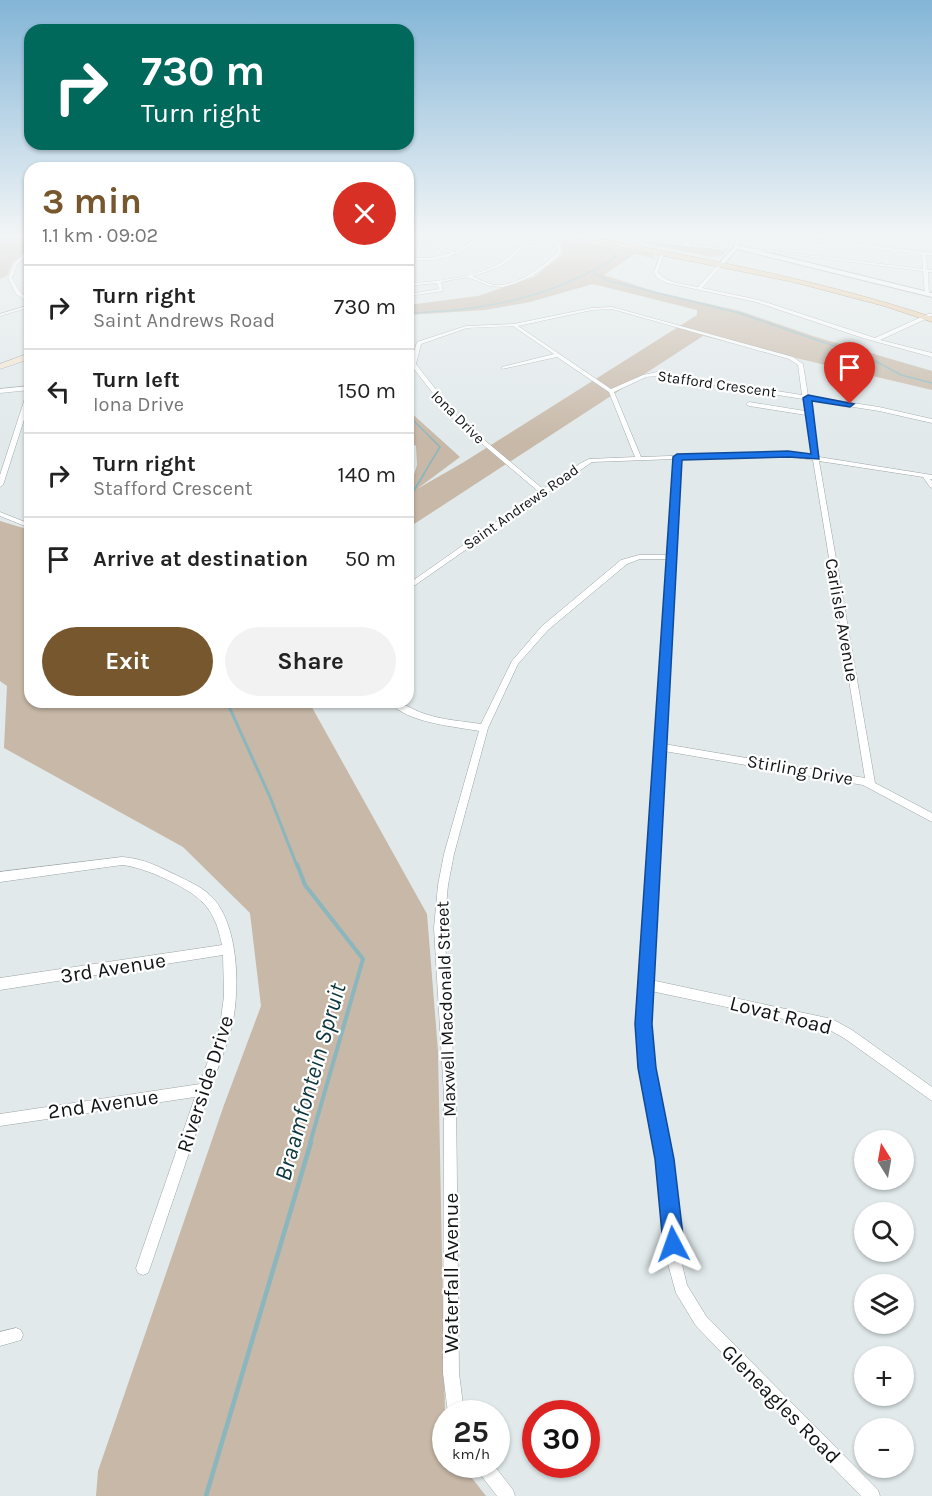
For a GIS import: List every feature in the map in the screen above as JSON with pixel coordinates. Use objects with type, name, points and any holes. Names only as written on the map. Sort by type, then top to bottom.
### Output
[{"type":"main road","points":[[877,303],[929,319]]},
{"type":"main road","points":[[882,303],[929,319],[932,325]]},
{"type":"main road","points":[[894,307],[909,317],[911,320],[909,324]]},
{"type":"main road","points":[[0,360],[24,351]]},
{"type":"main road","points":[[0,367],[24,358]]},
{"type":"street","points":[[762,303],[875,340],[932,355]]},
{"type":"street","points":[[0,315],[24,306]]},
{"type":"street","name":"Iona Drive","points":[[414,360],[419,343],[466,327],[514,325],[592,309],[622,309],[793,358],[802,369],[816,457]]},
{"type":"street","points":[[875,340],[909,324],[929,319]]},
{"type":"street","points":[[885,342],[929,319]]},
{"type":"street","points":[[514,325],[611,391],[639,458]]},
{"type":"street","points":[[504,368],[558,354]]},
{"type":"street","name":"Iona Drive","points":[[414,365],[456,419],[543,492]]},
{"type":"street","name":"Stafford Crescent","points":[[611,391],[645,376],[657,374],[890,411],[932,421]]},
{"type":"street","points":[[0,391],[24,390]]},
{"type":"street","points":[[749,404],[810,414]]},
{"type":"street","points":[[0,485],[24,409]]},
{"type":"street","name":"Saint Andrews Road","points":[[414,584],[587,462],[639,458],[777,454],[816,457],[928,476]]},
{"type":"street","name":"Gleneagles Road","points":[[677,457],[644,1024],[647,1068],[664,1159],[675,1264],[681,1288],[692,1309],[716,1339],[872,1496]]},
{"type":"street","name":"Carlisle Avenue","points":[[816,457],[870,783]]},
{"type":"street","points":[[928,476],[932,486]]},
{"type":"street","points":[[0,514],[24,524]]},
{"type":"street","name":"Maxwell Macdonald Street","points":[[451,1133],[440,904],[449,854],[484,728],[515,663],[545,628],[629,559],[648,556],[672,557]]},
{"type":"street","points":[[400,708],[419,716],[484,728]]},
{"type":"street","name":"Stirling Drive","points":[[660,747],[870,783],[932,818]]},
{"type":"street","name":"Riverside Drive","points":[[0,877],[122,861],[144,864],[185,885],[208,901],[221,923],[231,985],[226,1026],[143,1268]]},
{"type":"street","name":"3rd Avenue","points":[[0,984],[227,949]]},
{"type":"street","name":"Lovat Road","points":[[646,984],[828,1023],[849,1034],[932,1095]]},
{"type":"street","name":"2nd Avenue","points":[[0,1120],[206,1089]]},
{"type":"street","name":"Waterfall Avenue","points":[[451,1133],[451,1373],[454,1400]]},
{"type":"street","points":[[0,1339],[16,1335]]},
{"type":"street","points":[[494,1478],[507,1496]]},
{"type":"shaded area","points":[[525,303],[485,310],[414,315],[414,304]]},
{"type":"shaded area","points":[[668,303],[704,303],[740,311],[816,337],[932,371],[932,390],[703,336],[414,524],[414,475],[417,465],[414,415],[460,457],[417,489],[464,462],[697,315],[697,310]]},
{"type":"shaded area","points":[[0,521],[24,528],[24,708],[312,708],[427,914],[438,1051],[445,1400],[432,1400],[432,1478],[472,1478],[486,1496],[96,1496],[98,1471],[224,1105],[261,1006],[250,913],[183,847],[4,748],[7,686],[0,681]]},
{"type":"waterway","name":"Braamfontein Spruit","points":[[414,313],[501,303]]},
{"type":"waterway","points":[[698,303],[739,313],[872,359],[901,375],[932,383]]},
{"type":"waterway","name":"Braamfontein Spruit","points":[[414,421],[440,447],[423,475]]},
{"type":"waterway","name":"Braamfontein Spruit","points":[[414,490],[424,474]]},
{"type":"waterway","name":"Braamfontein Spruit","points":[[230,708],[270,797],[297,866]]},
{"type":"waterway","name":"Braamfontein Spruit","points":[[297,864],[305,885],[363,959],[310,1143]]},
{"type":"waterway","name":"Braamfontein Spruit","points":[[206,1496],[311,1142]]},
{"type":"route","points":[[673,1244],[669,1189],[647,1068],[644,1024],[677,457],[766,454],[816,457],[808,398],[850,404]]}]
